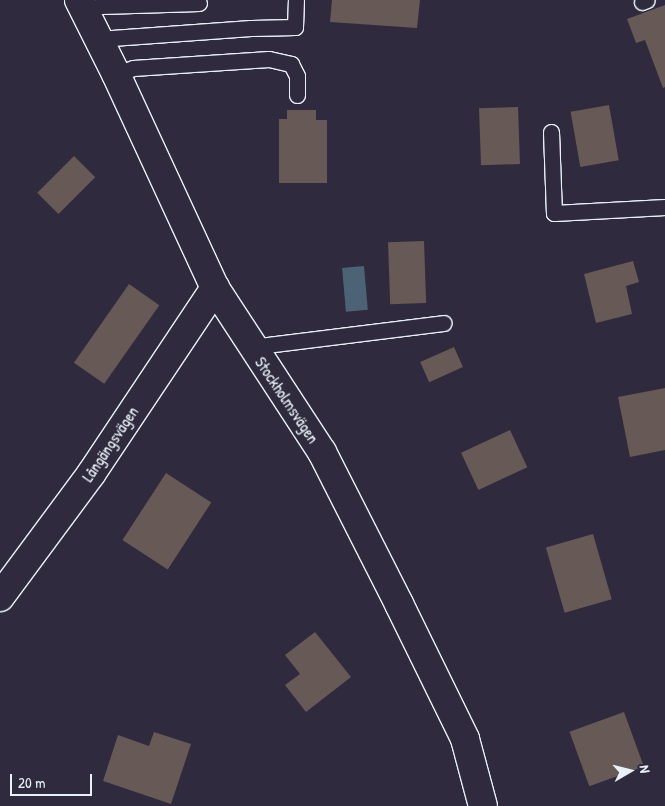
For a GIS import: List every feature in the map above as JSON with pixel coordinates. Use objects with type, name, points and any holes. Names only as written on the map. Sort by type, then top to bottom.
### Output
[{"type":"street","name":"Stockholmsvägen","points":[[81,5],[116,74],[215,288],[251,347],[322,452],[465,738],[483,806]]},
{"type":"street","name":"Långängsvägen","points":[[0,597],[91,474],[215,288]]},
{"type":"lane","points":[[98,39],[251,28],[295,28],[296,0]]},
{"type":"lane","points":[[81,5],[199,3]]},
{"type":"lane","points":[[116,74],[133,68],[269,59],[291,64],[297,76],[297,94]]},
{"type":"lane","points":[[551,132],[554,213],[665,207]]},
{"type":"lane","points":[[251,347],[444,323]]},
{"type":"water","points":[[364,266],[368,310],[346,312],[342,268]]},
{"type":"building","points":[[332,0],[420,0],[417,28],[330,22]]},
{"type":"building","points":[[665,5],[665,87],[663,88],[645,40],[636,43],[627,19]]},
{"type":"building","points":[[609,105],[619,160],[580,167],[571,112]]},
{"type":"building","points":[[518,107],[520,164],[481,165],[479,108]]},
{"type":"building","points":[[287,110],[316,110],[316,120],[327,120],[327,183],[279,183],[279,119],[287,119]]},
{"type":"building","points":[[74,156],[95,177],[58,214],[37,193]]},
{"type":"building","points":[[424,241],[426,303],[390,304],[388,242]]},
{"type":"building","points":[[633,261],[639,282],[626,286],[632,314],[596,323],[584,274]]},
{"type":"building","points":[[129,284],[159,305],[104,384],[74,363]]},
{"type":"building","points":[[454,347],[463,367],[429,382],[420,362]]},
{"type":"building","points":[[665,388],[665,450],[630,457],[618,397]]},
{"type":"building","points":[[510,430],[527,467],[478,490],[461,453]]},
{"type":"building","points":[[166,473],[211,502],[168,570],[122,540]]},
{"type":"building","points":[[593,534],[612,599],[565,613],[546,548]]},
{"type":"building","points":[[315,632],[351,677],[306,712],[285,685],[300,674],[285,655]]},
{"type":"building","points":[[624,712],[644,767],[589,786],[569,732]]},
{"type":"building","points":[[154,732],[191,744],[171,804],[103,781],[118,735],[149,746]]}]
